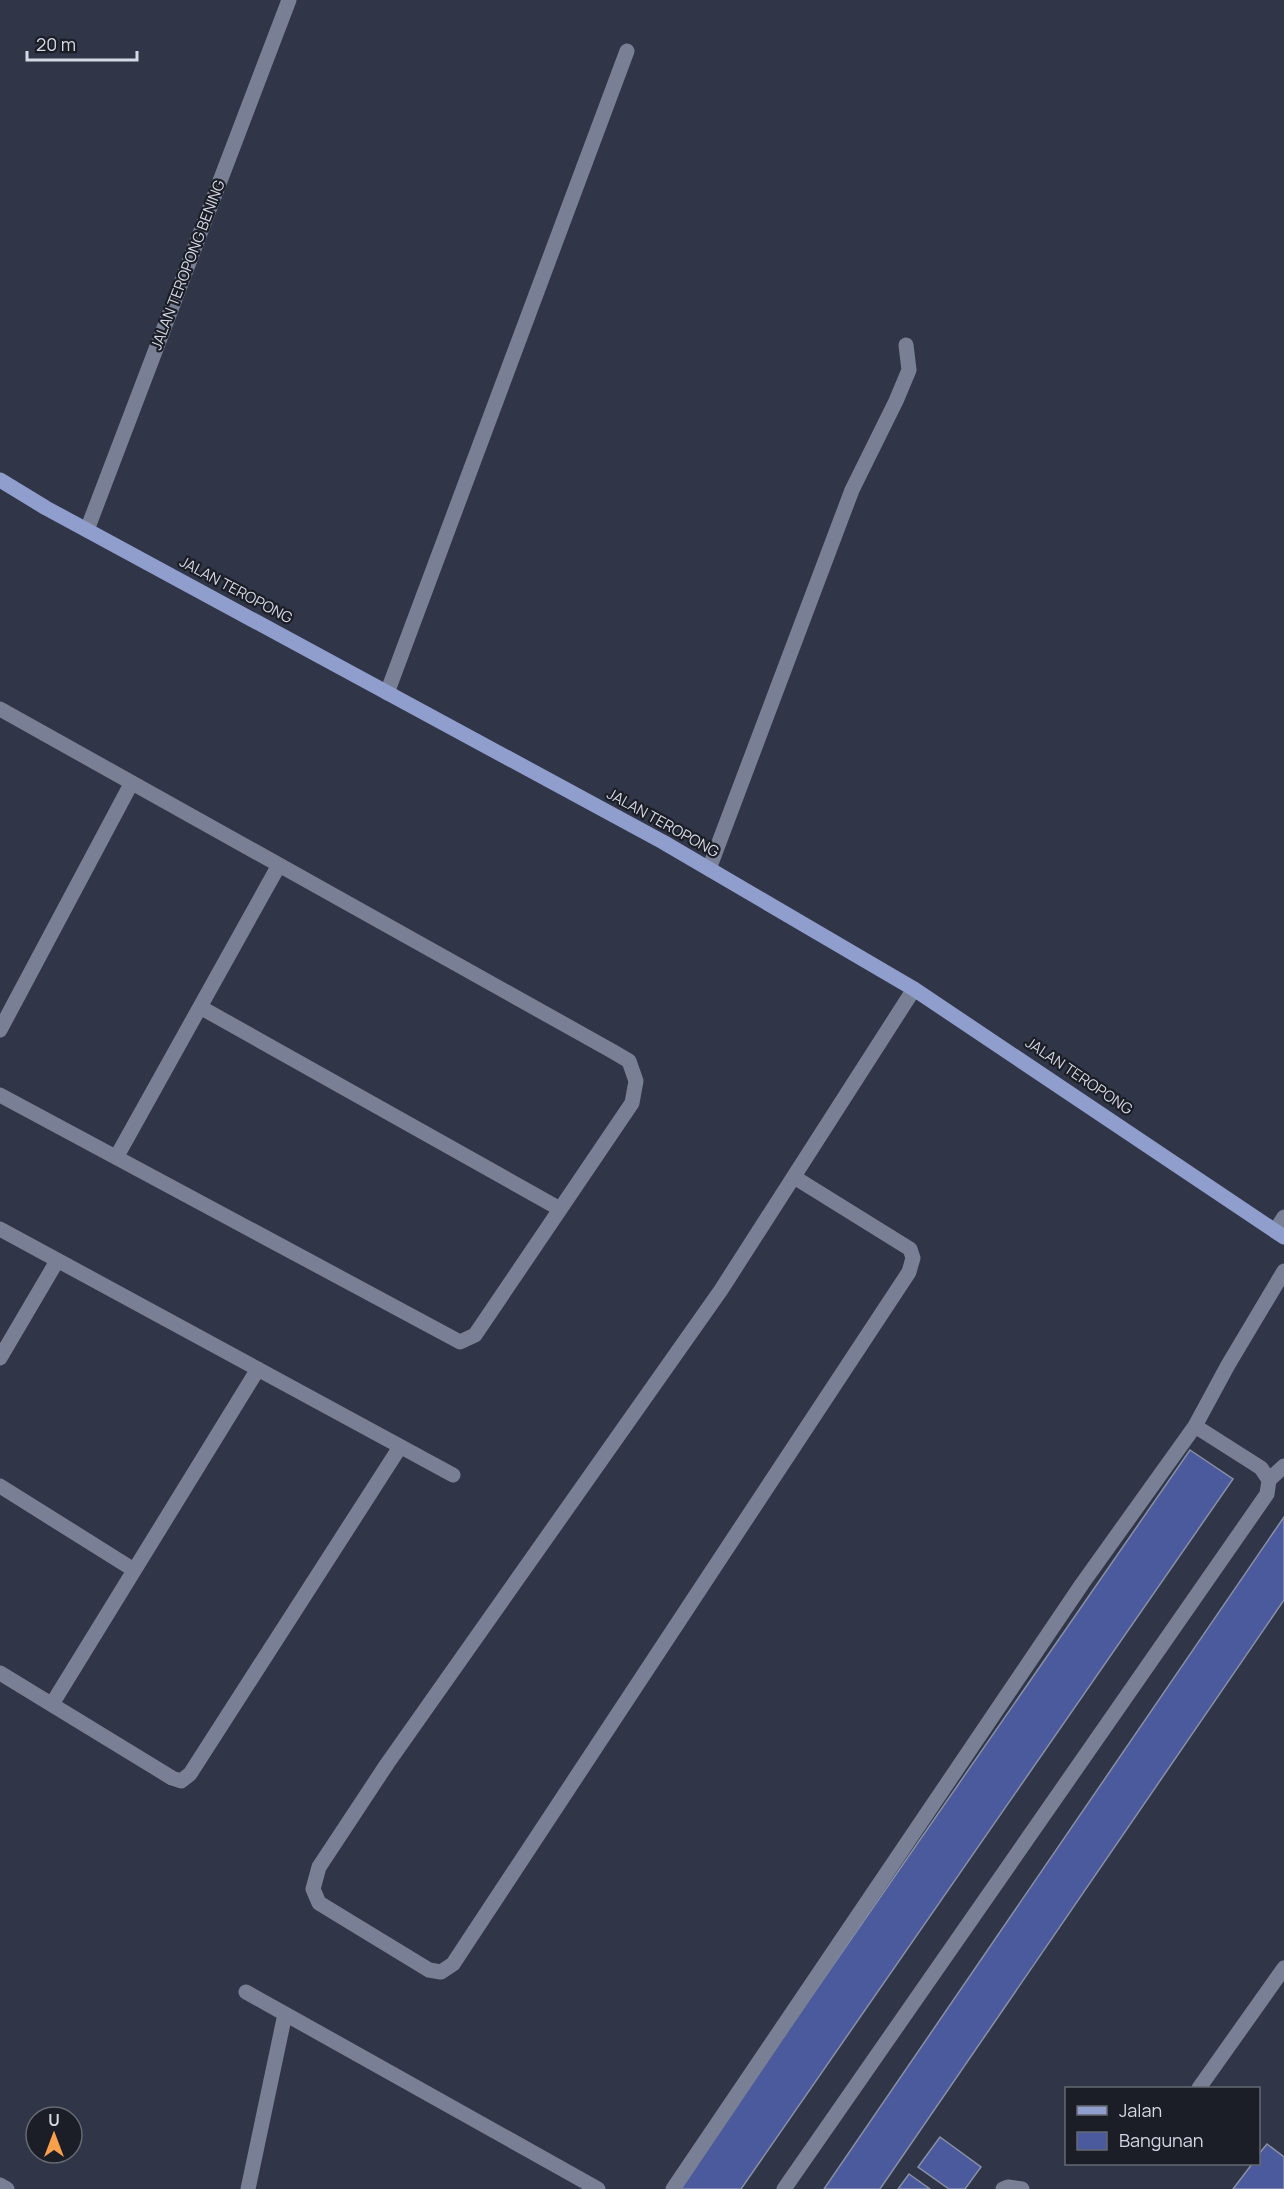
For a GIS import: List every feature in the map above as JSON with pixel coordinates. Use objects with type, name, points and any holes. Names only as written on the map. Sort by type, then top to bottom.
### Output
[{"type":"main road","name":"JALAN TEROPONG","points":[[0,480],[87,530],[709,869],[914,989],[1279,1234]]},
{"type":"street","name":"JALAN TEROPONG BENING","points":[[87,530],[289,0]]},
{"type":"street","points":[[387,693],[627,51]]},
{"type":"street","points":[[709,869],[852,490],[909,370],[906,345]]},
{"type":"street","points":[[0,709],[629,1061],[636,1081],[632,1103],[475,1335],[460,1342],[0,1095]]},
{"type":"street","points":[[0,1030],[131,784]]},
{"type":"street","points":[[117,1156],[279,865]]},
{"type":"street","points":[[794,1177],[910,1249],[913,1258],[909,1272],[453,1964],[441,1972],[429,1970],[319,1903],[313,1889],[320,1867],[393,1754],[721,1290],[914,989]]},
{"type":"street","points":[[200,1007],[560,1209]]},
{"type":"street","points":[[1279,1234],[1284,1217]]},
{"type":"street","points":[[0,1229],[453,1475]]},
{"type":"street","points":[[0,1358],[57,1261]]},
{"type":"street","points":[[673,2189],[1082,1584],[1195,1426],[1284,1271]]},
{"type":"street","points":[[52,1704],[258,1370]]},
{"type":"street","points":[[1195,1426],[1261,1468],[1269,1480]]},
{"type":"street","points":[[0,1673],[172,1778],[181,1780],[190,1774],[400,1447]]},
{"type":"street","points":[[784,2189],[1267,1494],[1269,1480],[1284,1466]]},
{"type":"street","points":[[0,1486],[134,1570]]},
{"type":"street","points":[[1200,2087],[1284,1968]]},
{"type":"street","points":[[246,1992],[598,2189]]},
{"type":"street","points":[[250,2188],[285,2014]]},
{"type":"street","points":[[0,2185],[7,2189]]},
{"type":"street","points":[[1003,2189],[1008,2187],[1022,2189]]},
{"type":"building","points":[[1190,1450],[1233,1479],[741,2189],[678,2189]]},
{"type":"building","points":[[1284,1517],[1284,1600],[880,2189],[824,2189]]},
{"type":"building","points":[[940,2137],[981,2167],[965,2189],[949,2189],[918,2167]]},
{"type":"building","points":[[1267,2144],[1284,2157],[1284,2189],[1233,2189],[1251,2165],[1260,2165],[1260,2153]]},
{"type":"building","points":[[909,2174],[930,2189],[898,2189]]}]
